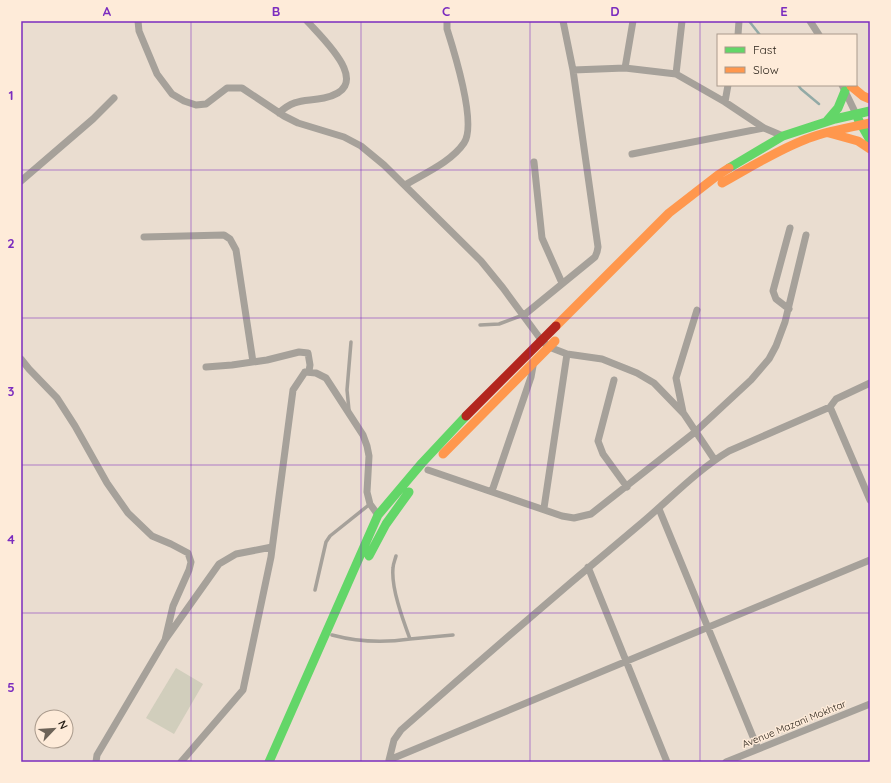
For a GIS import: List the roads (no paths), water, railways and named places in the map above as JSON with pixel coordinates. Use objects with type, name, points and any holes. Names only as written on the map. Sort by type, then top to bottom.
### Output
[{"type":"main road","points":[[826,122],[835,114],[842,102],[847,87],[870,99]]},
{"type":"main road","points":[[269,762],[378,515],[455,427],[546,344],[669,213],[718,175],[783,136],[826,122],[868,111],[867,123],[870,140]]},
{"type":"main road","points":[[856,114],[867,123]]},
{"type":"main road","points":[[611,284],[678,218],[727,180],[803,140],[827,132],[867,123]]},
{"type":"main road","points":[[827,132],[858,141],[870,149]]},
{"type":"main road","points":[[276,762],[346,603],[386,524],[407,493],[428,470],[534,363],[546,344],[563,332]]},
{"type":"street","points":[[138,21],[139,31],[157,74],[172,94],[184,101],[196,105],[206,104],[227,88],[242,88],[298,123],[344,137],[362,146],[405,185],[481,261],[546,344],[567,354],[602,359],[637,373],[654,383],[684,414],[714,459]]},
{"type":"street","points":[[280,113],[293,102],[326,98],[339,93],[347,83],[348,76],[334,49],[307,21]]},
{"type":"street","points":[[405,185],[448,159],[465,141],[468,124],[466,107],[461,78],[447,29],[447,21]]},
{"type":"street","points":[[524,315],[595,257],[598,247],[573,70],[563,21]]},
{"type":"street","points":[[625,68],[632,21]]},
{"type":"street","points":[[676,74],[682,21]]},
{"type":"street","points":[[738,34],[739,21]]},
{"type":"street","points":[[810,21],[818,33]]},
{"type":"street","points":[[573,70],[625,68],[676,74],[725,102],[764,128],[783,136]]},
{"type":"street","points":[[725,102],[728,86]]},
{"type":"street","points":[[847,87],[868,111]]},
{"type":"street","points":[[847,87],[856,114]]},
{"type":"street","points":[[21,181],[93,119],[114,98]]},
{"type":"street","points":[[632,154],[764,128]]},
{"type":"street","points":[[534,162],[542,238],[562,283]]},
{"type":"street","points":[[789,309],[776,299],[773,291],[790,228]]},
{"type":"street","points":[[144,237],[224,235],[230,239],[236,250],[240,268],[253,362]]},
{"type":"street","points":[[428,470],[544,508],[562,516],[574,518],[591,514],[695,432],[751,380],[769,359],[786,322],[806,236]]},
{"type":"street","points":[[684,414],[676,378],[697,310]]},
{"type":"street","points":[[181,762],[243,690],[272,547],[293,390],[305,372],[309,371],[310,365],[308,353],[299,352],[267,360],[206,367]]},
{"type":"street","points":[[544,508],[567,354]]},
{"type":"street","points":[[21,359],[57,398],[75,426],[107,483],[128,513],[152,536],[188,553],[191,562],[189,570],[173,606],[165,640]]},
{"type":"street","points":[[492,491],[531,377],[534,363]]},
{"type":"street","points":[[305,372],[316,373],[326,378],[351,419],[363,435],[369,456],[367,492],[370,504],[378,515]]},
{"type":"street","points":[[614,380],[598,441],[603,454],[627,486]]},
{"type":"street","points":[[389,761],[394,740],[401,730],[588,567],[659,509],[714,459],[729,450],[830,407],[836,399],[870,383]]},
{"type":"street","points":[[830,407],[870,500]]},
{"type":"street","points":[[659,509],[758,749]]},
{"type":"street","points":[[96,762],[97,755],[165,640],[219,564],[236,554],[272,547]]},
{"type":"street","points":[[389,761],[870,560]]},
{"type":"street","points":[[588,567],[668,762]]},
{"type":"street","name":"Avenue Mazani Mokhtar","points":[[726,762],[869,707]]},
{"type":"lane","points":[[480,325],[499,324],[524,315]]},
{"type":"lane","points":[[351,342],[347,390],[351,419]]},
{"type":"lane","points":[[315,590],[326,542],[330,536],[370,504]]},
{"type":"lane","points":[[396,556],[393,568],[394,585],[410,639]]},
{"type":"lane","points":[[332,635],[350,640],[367,642],[453,634]]},
{"type":"waterway","points":[[749,21],[759,34]]},
{"type":"waterway","points":[[799,86],[819,104]]}]
